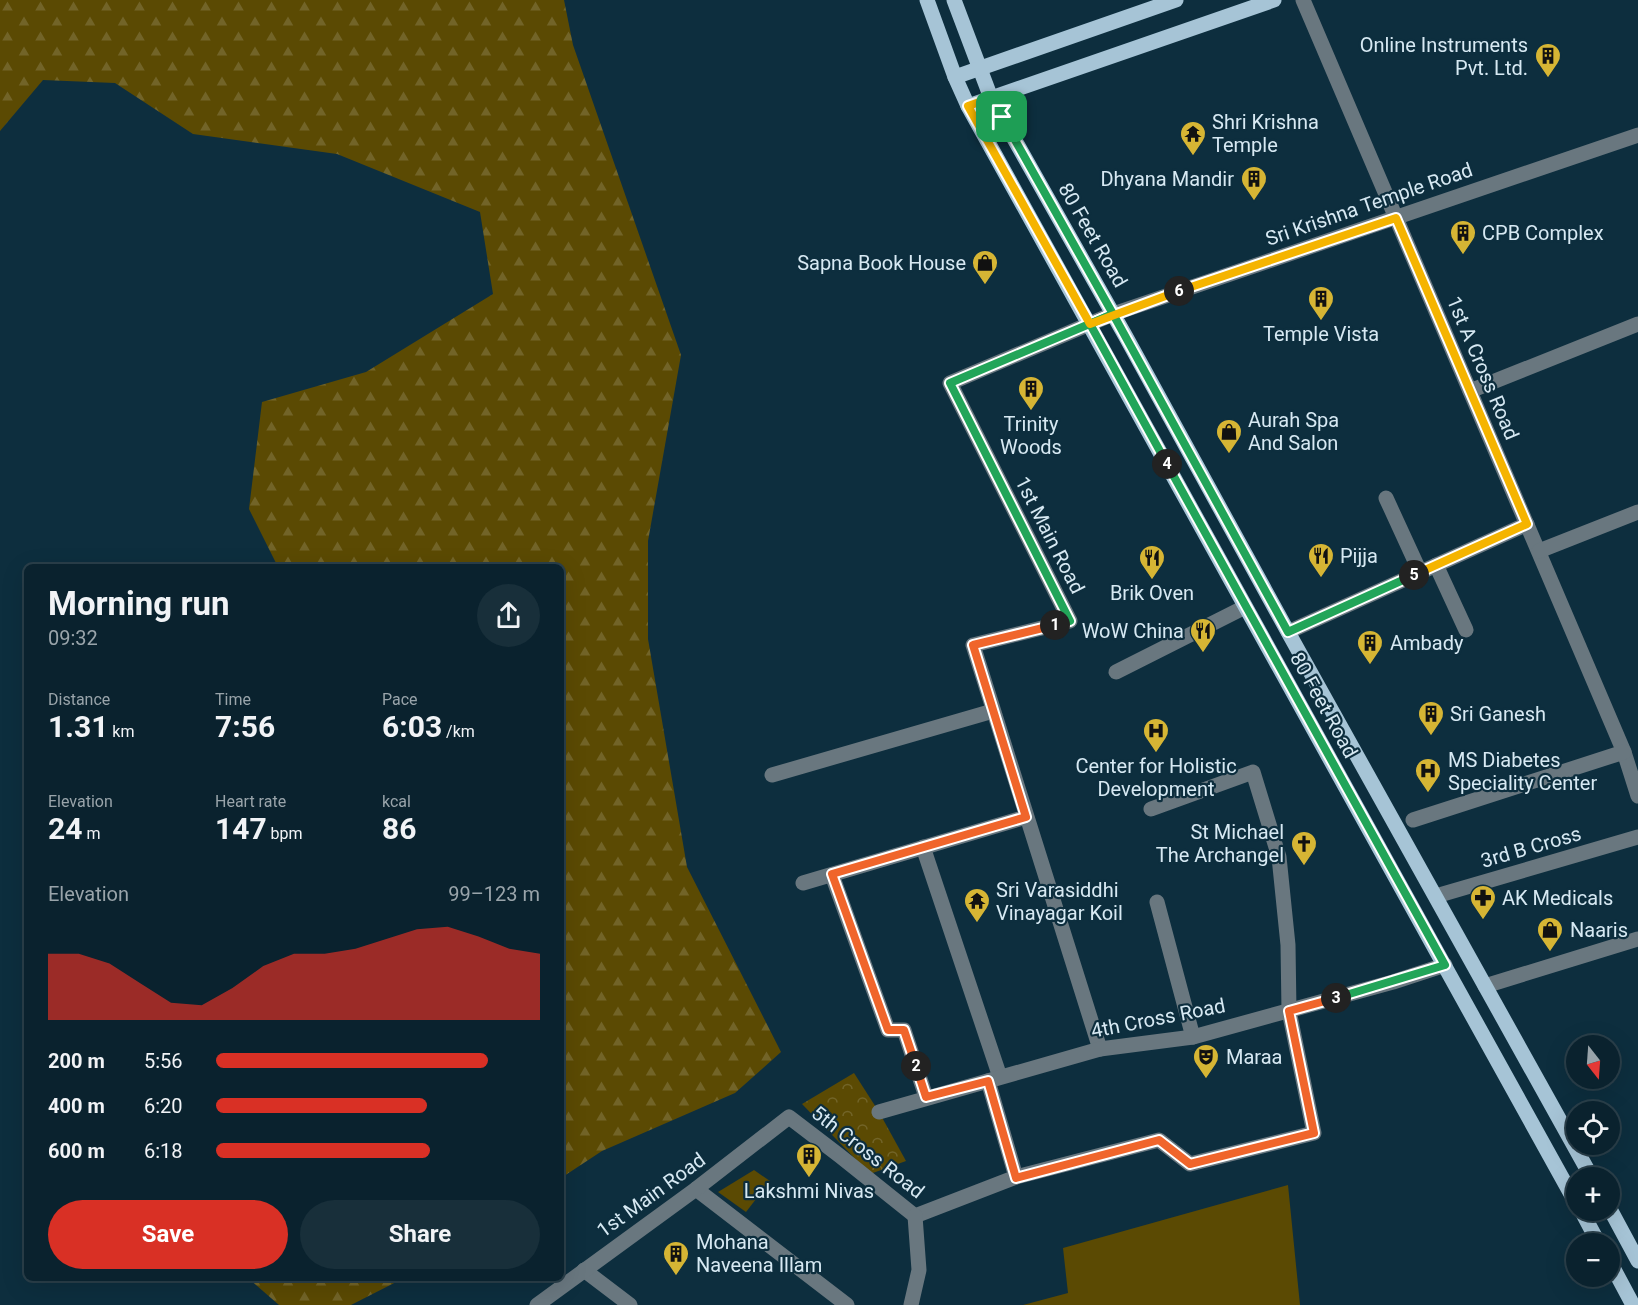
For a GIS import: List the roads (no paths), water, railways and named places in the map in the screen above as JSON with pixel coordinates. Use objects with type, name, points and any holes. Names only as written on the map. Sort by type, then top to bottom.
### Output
[{"type":"main road","name":"80 Feet Road","points":[[927,0],[968,106],[1566,1185]]},
{"type":"main road","name":"80 Feet Road","points":[[954,0],[991,98],[1586,1167]]},
{"type":"main road","points":[[955,77],[1176,0]]},
{"type":"main road","points":[[968,106],[1274,0]]},
{"type":"main road","points":[[1616,1221],[1638,1261]]},
{"type":"main road","points":[[1620,1277],[1634,1299]]},
{"type":"street","name":"1st A Cross Road","points":[[1303,0],[1624,752],[1638,796]]},
{"type":"street","name":"Sri Krishna Temple Road","points":[[1113,314],[1638,135]]},
{"type":"street","name":"1st Main Road","points":[[1100,1049],[973,645],[1070,621],[950,383],[1113,314]]},
{"type":"street","points":[[1470,391],[1638,324]]},
{"type":"street","points":[[1386,498],[1420,572]]},
{"type":"street","points":[[1539,551],[1638,512]]},
{"type":"street","points":[[1288,632],[1527,524]]},
{"type":"street","points":[[1436,565],[1466,630]]},
{"type":"street","points":[[1116,672],[1245,607]]},
{"type":"street","points":[[772,775],[993,711]]},
{"type":"street","points":[[1413,820],[1624,752]]},
{"type":"street","points":[[1151,809],[1253,772],[1279,856],[1288,945],[1289,1011]]},
{"type":"street","points":[[802,883],[1026,817]]},
{"type":"street","name":"3rd B Cross","points":[[1436,896],[1638,837]]},
{"type":"street","points":[[923,847],[994,1079],[1016,1178]]},
{"type":"street","points":[[832,874],[888,1030],[904,1030],[926,1097]]},
{"type":"street","points":[[1157,902],[1193,1037]]},
{"type":"street","points":[[1485,986],[1638,939]]},
{"type":"street","name":"4th Cross Road","points":[[879,1112],[1100,1049],[1193,1037],[1445,965]]},
{"type":"street","name":"5th Cross Road","points":[[789,1118],[915,1216],[1016,1178],[1159,1140],[1190,1164],[1314,1133],[1289,1011]]},
{"type":"street","name":"1st Main Road","points":[[537,1305],[789,1118]]},
{"type":"street","points":[[696,1189],[847,1305]]},
{"type":"street","points":[[911,1305],[919,1270],[915,1216]]},
{"type":"street","points":[[584,1270],[630,1305]]},
{"type":"place","name":"Online Instruments Pvt. Ltd.","points":[[1548,79]]},
{"type":"place","name":"Shri Krishna Temple","points":[[1193,157]]},
{"type":"place","name":"Dhyana Mandir","points":[[1254,202]]},
{"type":"place","name":"CPB Complex","points":[[1463,256]]},
{"type":"place","name":"Sapna Book House","points":[[985,286]]},
{"type":"place","name":"Temple Vista","points":[[1321,322]]},
{"type":"place","name":"Trinity Woods","points":[[1031,412]]},
{"type":"place","name":"Aurah Spa And Salon","points":[[1229,455]]},
{"type":"place","name":"Pijja","points":[[1321,579]]},
{"type":"place","name":"Brik Oven","points":[[1152,581]]},
{"type":"place","name":"WoW China","points":[[1203,654]]},
{"type":"place","name":"Ambady","points":[[1370,666]]},
{"type":"place","name":"Sri Ganesh","points":[[1431,737]]},
{"type":"place","name":"Center for Holistic Development","points":[[1156,754]]},
{"type":"place","name":"MS Diabetes Speciality Center","points":[[1428,794]]},
{"type":"place","name":"St Michael The Archangel","points":[[1304,867]]},
{"type":"place","name":"AK Medicals","points":[[1483,921]]},
{"type":"place","name":"Sri Varasiddhi Vinayagar Koil","points":[[977,924]]},
{"type":"place","name":"Naaris","points":[[1550,953]]},
{"type":"place","name":"Maraa","points":[[1206,1080]]},
{"type":"place","name":"Lakshmi Nivas","points":[[809,1179]]},
{"type":"place","name":"Mohana Naveena Illam","points":[[676,1277]]}]
